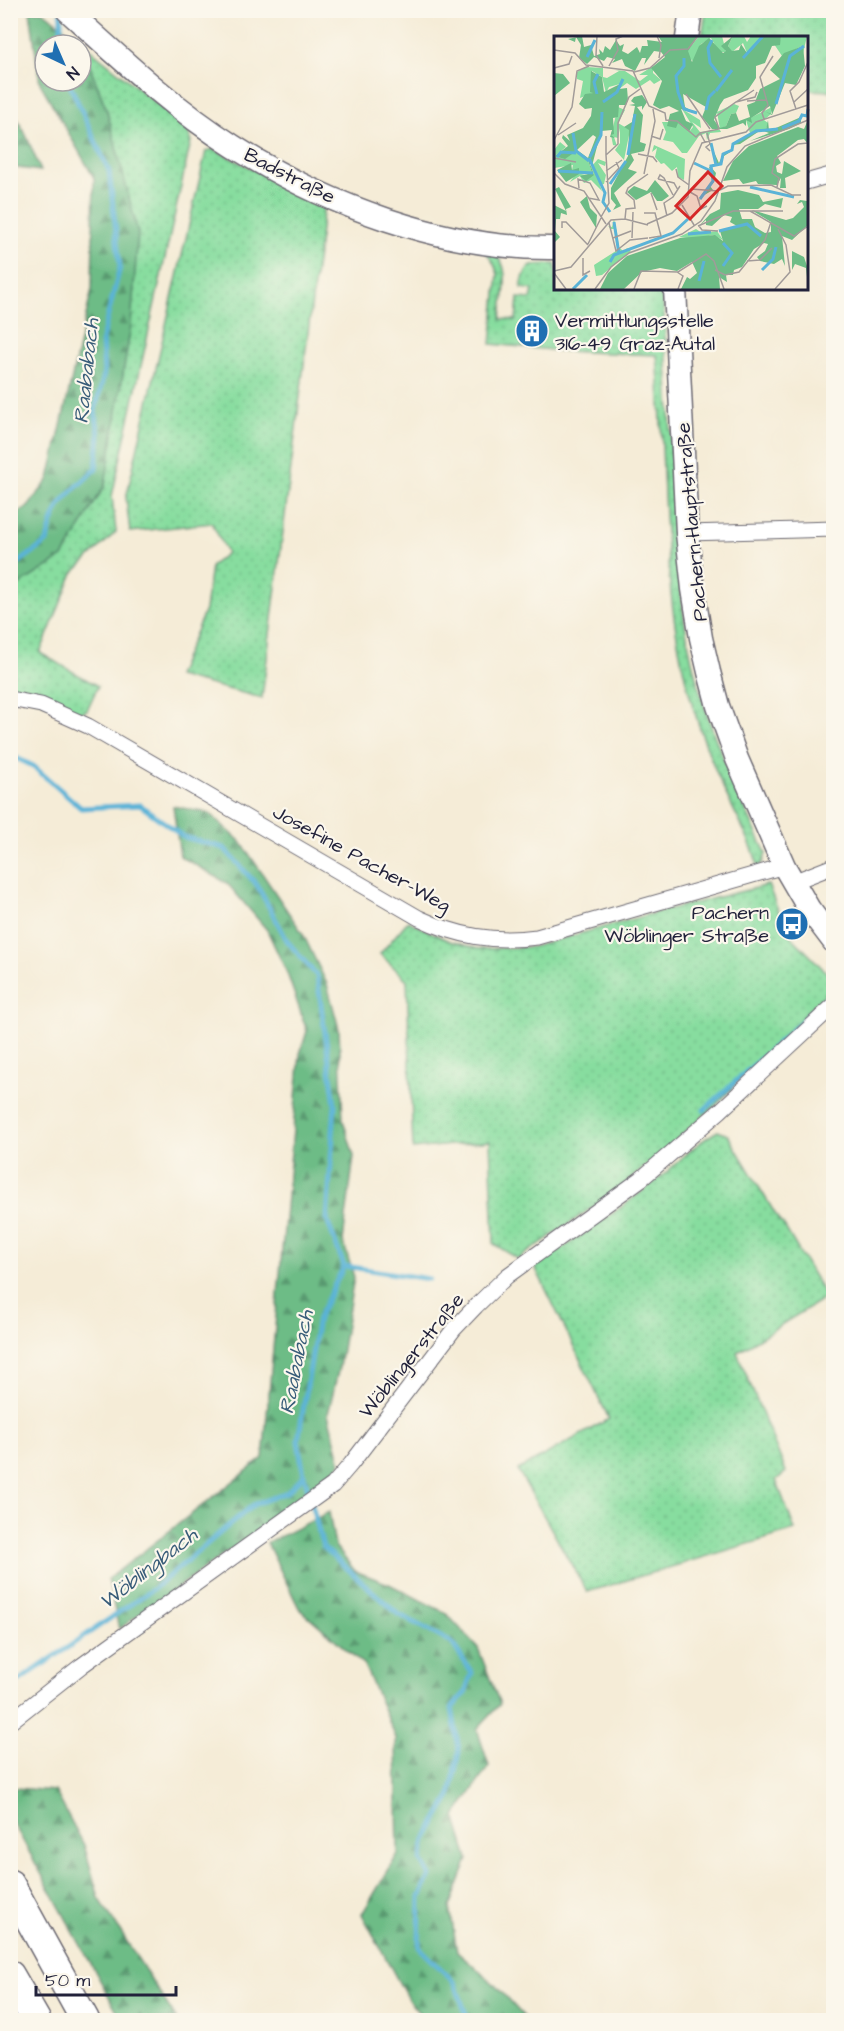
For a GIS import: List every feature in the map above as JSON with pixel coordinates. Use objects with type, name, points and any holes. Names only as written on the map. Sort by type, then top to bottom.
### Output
[{"type":"highway","points":[[10,1884],[85,2020]]},
{"type":"highway","points":[[10,1975],[36,2020]]},
{"type":"main road","points":[[687,36],[691,10]]},
{"type":"main road","name":"Badstraße","points":[[67,11],[192,117],[233,146],[310,190],[399,223],[434,233],[510,246],[554,248]]},
{"type":"main road","name":"Pachern-Hauptstraße","points":[[675,290],[687,532],[701,638],[718,706],[750,792],[789,874],[834,942]]},
{"type":"street","points":[[808,182],[834,174]]},
{"type":"street","points":[[687,532],[834,528]]},
{"type":"street","name":"Josefine Pacher-Weg","points":[[10,699],[41,705],[88,726],[419,918],[464,935],[500,940],[537,937],[789,874],[834,866]]},
{"type":"street","name":"Wöblingerstraße","points":[[12,1721],[81,1666],[333,1485],[454,1329],[484,1298],[507,1276],[641,1179],[720,1111],[834,1005]]},
{"type":"green space","points":[[30,11],[43,11],[70,33],[33,33]]},
{"type":"green space","points":[[706,11],[833,11],[833,91],[808,90],[808,36],[702,36]]},
{"type":"green space","points":[[93,52],[187,128],[191,141],[112,496],[116,532],[73,573],[40,653],[98,686],[87,710],[78,714],[11,691],[11,590],[17,587],[105,485],[107,111],[93,75]]},
{"type":"green space","points":[[93,75],[107,111],[138,233],[131,325],[105,485],[63,557],[11,590],[11,517],[28,507],[49,479],[92,289],[94,178],[46,93],[93,93]]},
{"type":"green space","points":[[11,108],[26,135],[41,171],[11,167]]},
{"type":"green space","points":[[213,149],[324,205],[262,698],[177,676],[205,610],[211,566],[227,553],[212,523],[130,532],[126,498],[206,151]]},
{"type":"green space","points":[[486,252],[495,255],[501,261],[504,270],[505,291],[501,319],[516,320],[518,298],[531,299],[533,290],[521,288],[525,273],[531,266],[536,265],[554,264],[554,290],[662,290],[678,558],[686,632],[697,681],[711,725],[766,853],[763,862],[758,867],[704,740],[686,681],[678,641],[668,560],[657,355],[562,351],[491,344],[498,274]]},
{"type":"green space","points":[[173,806],[209,813],[241,842],[303,934],[327,984],[339,1029],[343,1120],[354,1156],[343,1241],[354,1277],[339,1367],[328,1414],[341,1463],[325,1483],[119,1629],[108,1579],[263,1458],[300,1054],[307,1031],[287,973],[267,930],[227,883],[180,856]]},
{"type":"green space","points":[[768,885],[787,932],[833,979],[833,986],[714,1107],[619,1189],[518,1259],[494,1244],[490,1141],[413,1149],[407,980],[380,954],[408,921],[449,941],[479,949],[532,947],[658,912]]},
{"type":"green space","points":[[718,1131],[728,1135],[826,1297],[737,1352],[786,1472],[776,1480],[795,1530],[587,1592],[518,1470],[609,1419],[535,1267],[627,1203],[701,1142]]},
{"type":"green space","points":[[329,1512],[335,1546],[355,1571],[389,1584],[446,1613],[478,1648],[500,1704],[477,1729],[489,1766],[455,1816],[468,1859],[450,1907],[457,1952],[493,1983],[527,2020],[425,2020],[409,2001],[362,1914],[398,1854],[396,1738],[364,1665],[299,1608],[267,1543]]},
{"type":"green space","points":[[14,1788],[55,1791],[84,1845],[99,1898],[177,2020],[122,2020],[11,1819],[11,1799]]},
{"type":"waterway","name":"Raababach","points":[[61,14],[61,33]]},
{"type":"waterway","name":"Raababach","points":[[10,565],[18,563],[47,542],[58,508],[70,493],[96,469],[99,434],[95,411],[104,374],[102,339],[120,267],[109,171],[73,93]]},
{"type":"waterway","name":"Raababach","points":[[10,755],[33,766],[81,808],[140,805],[184,837],[224,848],[257,885],[288,942],[317,976],[335,1104],[327,1220],[344,1266],[318,1318],[298,1441],[304,1475],[323,1547],[398,1614],[452,1643],[472,1673],[465,1693],[452,1708],[459,1751],[450,1797],[425,1840],[421,1860],[430,1876],[420,1897],[419,1947],[455,1983],[468,2020]]},
{"type":"waterway","points":[[704,1110],[834,992]]},
{"type":"waterway","points":[[344,1266],[429,1279]]},
{"type":"waterway","name":"Wöblingbach","points":[[10,1687],[156,1587],[253,1505],[287,1492],[304,1475]]},
{"type":"place","name":"Vermittlungsstelle 316-49 Graz-Autal","points":[[532,331]]},
{"type":"place","name":"Pachern Wöblinger Straße","points":[[792,924]]}]
